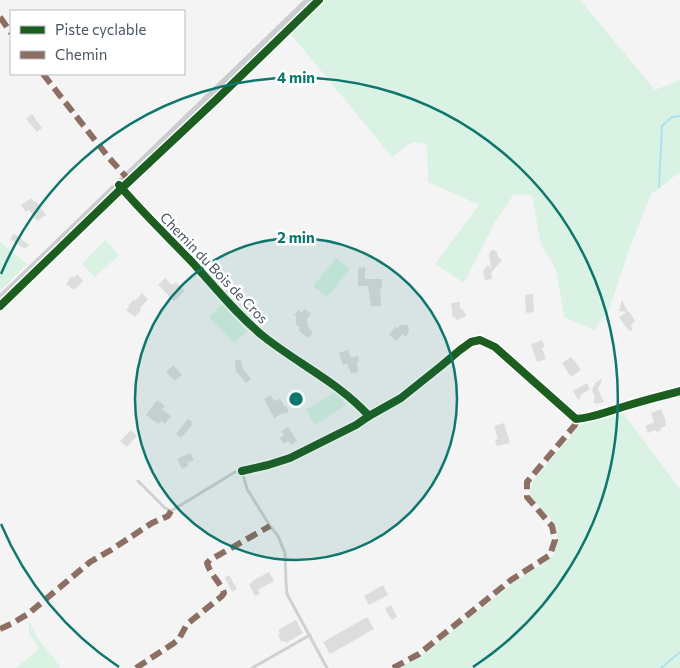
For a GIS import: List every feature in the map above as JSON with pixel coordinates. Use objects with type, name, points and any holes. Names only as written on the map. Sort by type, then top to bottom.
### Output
[{"type":"main road","points":[[0,300],[310,0]]},
{"type":"street","name":"Chemin du Bois de Cros","points":[[119,184],[157,228],[192,262],[245,319],[264,336],[357,402],[369,416]]},
{"type":"street","points":[[242,471],[295,456],[378,412],[401,398],[471,342],[480,340],[495,346],[576,419],[680,391]]},
{"type":"lane","points":[[138,481],[164,508],[171,511],[235,472],[242,471],[251,497],[278,536],[286,553],[287,594],[327,668]]},
{"type":"lane","points":[[252,668],[310,635]]},
{"type":"green space","points":[[324,0],[580,0],[655,90],[680,80],[680,172],[651,194],[629,250],[609,310],[594,330],[564,317],[556,269],[541,245],[532,195],[514,194],[495,222],[464,283],[435,264],[479,205],[428,182],[427,144],[412,142],[392,157],[290,33]]},
{"type":"green space","points":[[105,240],[119,255],[95,277],[82,264]]},
{"type":"green space","points":[[0,242],[27,264],[0,291]]},
{"type":"green space","points":[[336,258],[350,269],[327,297],[313,286]]},
{"type":"green space","points":[[222,304],[247,331],[234,343],[209,317]]},
{"type":"green space","points":[[336,391],[346,405],[315,425],[306,410]]},
{"type":"green space","points":[[623,413],[680,489],[680,668],[400,668],[421,656],[513,583],[544,563],[554,554],[558,540],[555,524],[530,495],[531,483],[581,424]]},
{"type":"green space","points":[[29,621],[39,641],[55,659],[60,668],[16,668],[39,649],[29,633]]},
{"type":"building","points":[[32,114],[42,128],[37,132],[26,119]]},
{"type":"building","points":[[31,198],[34,202],[36,201],[46,215],[37,221],[29,210],[26,212],[21,205]]},
{"type":"building","points":[[14,233],[29,245],[25,249],[10,239]]},
{"type":"building","points":[[492,250],[497,252],[498,257],[502,260],[491,273],[492,279],[485,280],[483,271],[488,265],[491,268],[489,254]]},
{"type":"building","points":[[365,267],[365,279],[382,279],[382,288],[380,288],[381,306],[371,306],[368,286],[358,286],[358,268]]},
{"type":"building","points":[[77,274],[83,281],[74,290],[66,284],[72,276],[74,278]]},
{"type":"building","points":[[165,278],[172,285],[176,282],[185,291],[174,301],[158,285]]},
{"type":"building","points":[[142,293],[148,299],[135,317],[126,310],[134,299],[135,301]]},
{"type":"building","points":[[533,294],[534,312],[526,313],[525,295]]},
{"type":"building","points":[[622,300],[635,321],[631,325],[632,331],[628,330],[619,317],[627,312],[619,311]]},
{"type":"building","points":[[460,302],[460,309],[462,308],[466,316],[457,320],[455,317],[453,318],[451,303]]},
{"type":"building","points":[[305,309],[311,314],[307,319],[308,327],[313,333],[308,338],[299,331],[299,326],[296,326],[296,316],[294,315],[299,310],[301,313]]},
{"type":"building","points":[[400,325],[408,325],[409,332],[406,337],[402,334],[397,341],[389,335],[395,327],[398,328]]},
{"type":"building","points":[[542,340],[545,347],[542,348],[546,359],[537,362],[531,344]]},
{"type":"building","points":[[348,350],[351,358],[358,356],[359,361],[357,362],[358,372],[351,374],[347,363],[343,365],[339,353]]},
{"type":"building","points":[[571,357],[581,370],[571,377],[562,363]]},
{"type":"building","points":[[235,360],[241,360],[242,367],[251,379],[246,383],[236,371]]},
{"type":"building","points":[[173,365],[182,375],[175,381],[166,372]]},
{"type":"building","points":[[603,378],[598,389],[604,402],[596,404],[593,402],[595,397],[592,390],[595,383]]},
{"type":"building","points":[[587,383],[590,389],[581,395],[579,401],[573,391]]},
{"type":"building","points":[[271,395],[274,401],[280,398],[288,412],[274,418],[264,399]]},
{"type":"building","points":[[157,400],[165,406],[162,409],[171,416],[165,424],[161,421],[158,424],[146,415]]},
{"type":"building","points":[[661,409],[666,426],[661,428],[660,431],[656,432],[655,430],[648,433],[645,426],[654,422],[651,413]]},
{"type":"building","points":[[188,419],[192,422],[192,425],[181,438],[176,434]]},
{"type":"building","points":[[504,423],[510,443],[497,446],[495,440],[498,439],[494,426]]},
{"type":"building","points":[[288,427],[297,441],[292,445],[288,441],[284,444],[280,438],[284,435],[281,431]]},
{"type":"building","points":[[131,430],[137,436],[127,447],[120,441]]},
{"type":"building","points":[[190,453],[194,460],[187,463],[188,466],[182,469],[177,459]]},
{"type":"building","points":[[269,572],[274,581],[258,590],[260,594],[255,596],[249,584]]},
{"type":"building","points":[[229,575],[237,589],[232,592],[225,578]]},
{"type":"building","points":[[383,585],[388,595],[369,605],[364,596]]},
{"type":"building","points":[[391,605],[397,617],[392,620],[385,609]]},
{"type":"building","points":[[367,617],[374,629],[330,654],[323,642]]},
{"type":"building","points":[[296,620],[303,633],[286,643],[282,642],[278,635],[280,634],[278,630]]},
{"type":"waterway","points":[[659,187],[662,126],[672,117],[680,116]]},
{"type":"waterway","points":[[661,668],[680,652]]},
{"type":"marked path","points":[[0,17],[10,32]]},
{"type":"marked path","points":[[44,75],[109,158],[130,181]]},
{"type":"marked path","points":[[393,668],[419,654],[511,580],[550,555],[555,540],[552,526],[527,497],[527,482],[575,425],[576,419]]},
{"type":"marked path","points":[[0,629],[28,614],[90,562],[152,523],[168,516],[171,511]]},
{"type":"marked path","points":[[136,668],[179,639],[187,624],[222,596],[224,593],[207,563],[270,526]]},
{"type":"cycle path","points":[[0,306],[319,0]]},
{"type":"cycle path","points":[[119,185],[253,328],[331,383],[369,416]]},
{"type":"cycle path","points":[[242,471],[290,458],[356,425],[401,398],[471,342],[480,340],[495,347],[576,419],[595,416],[680,391]]}]
